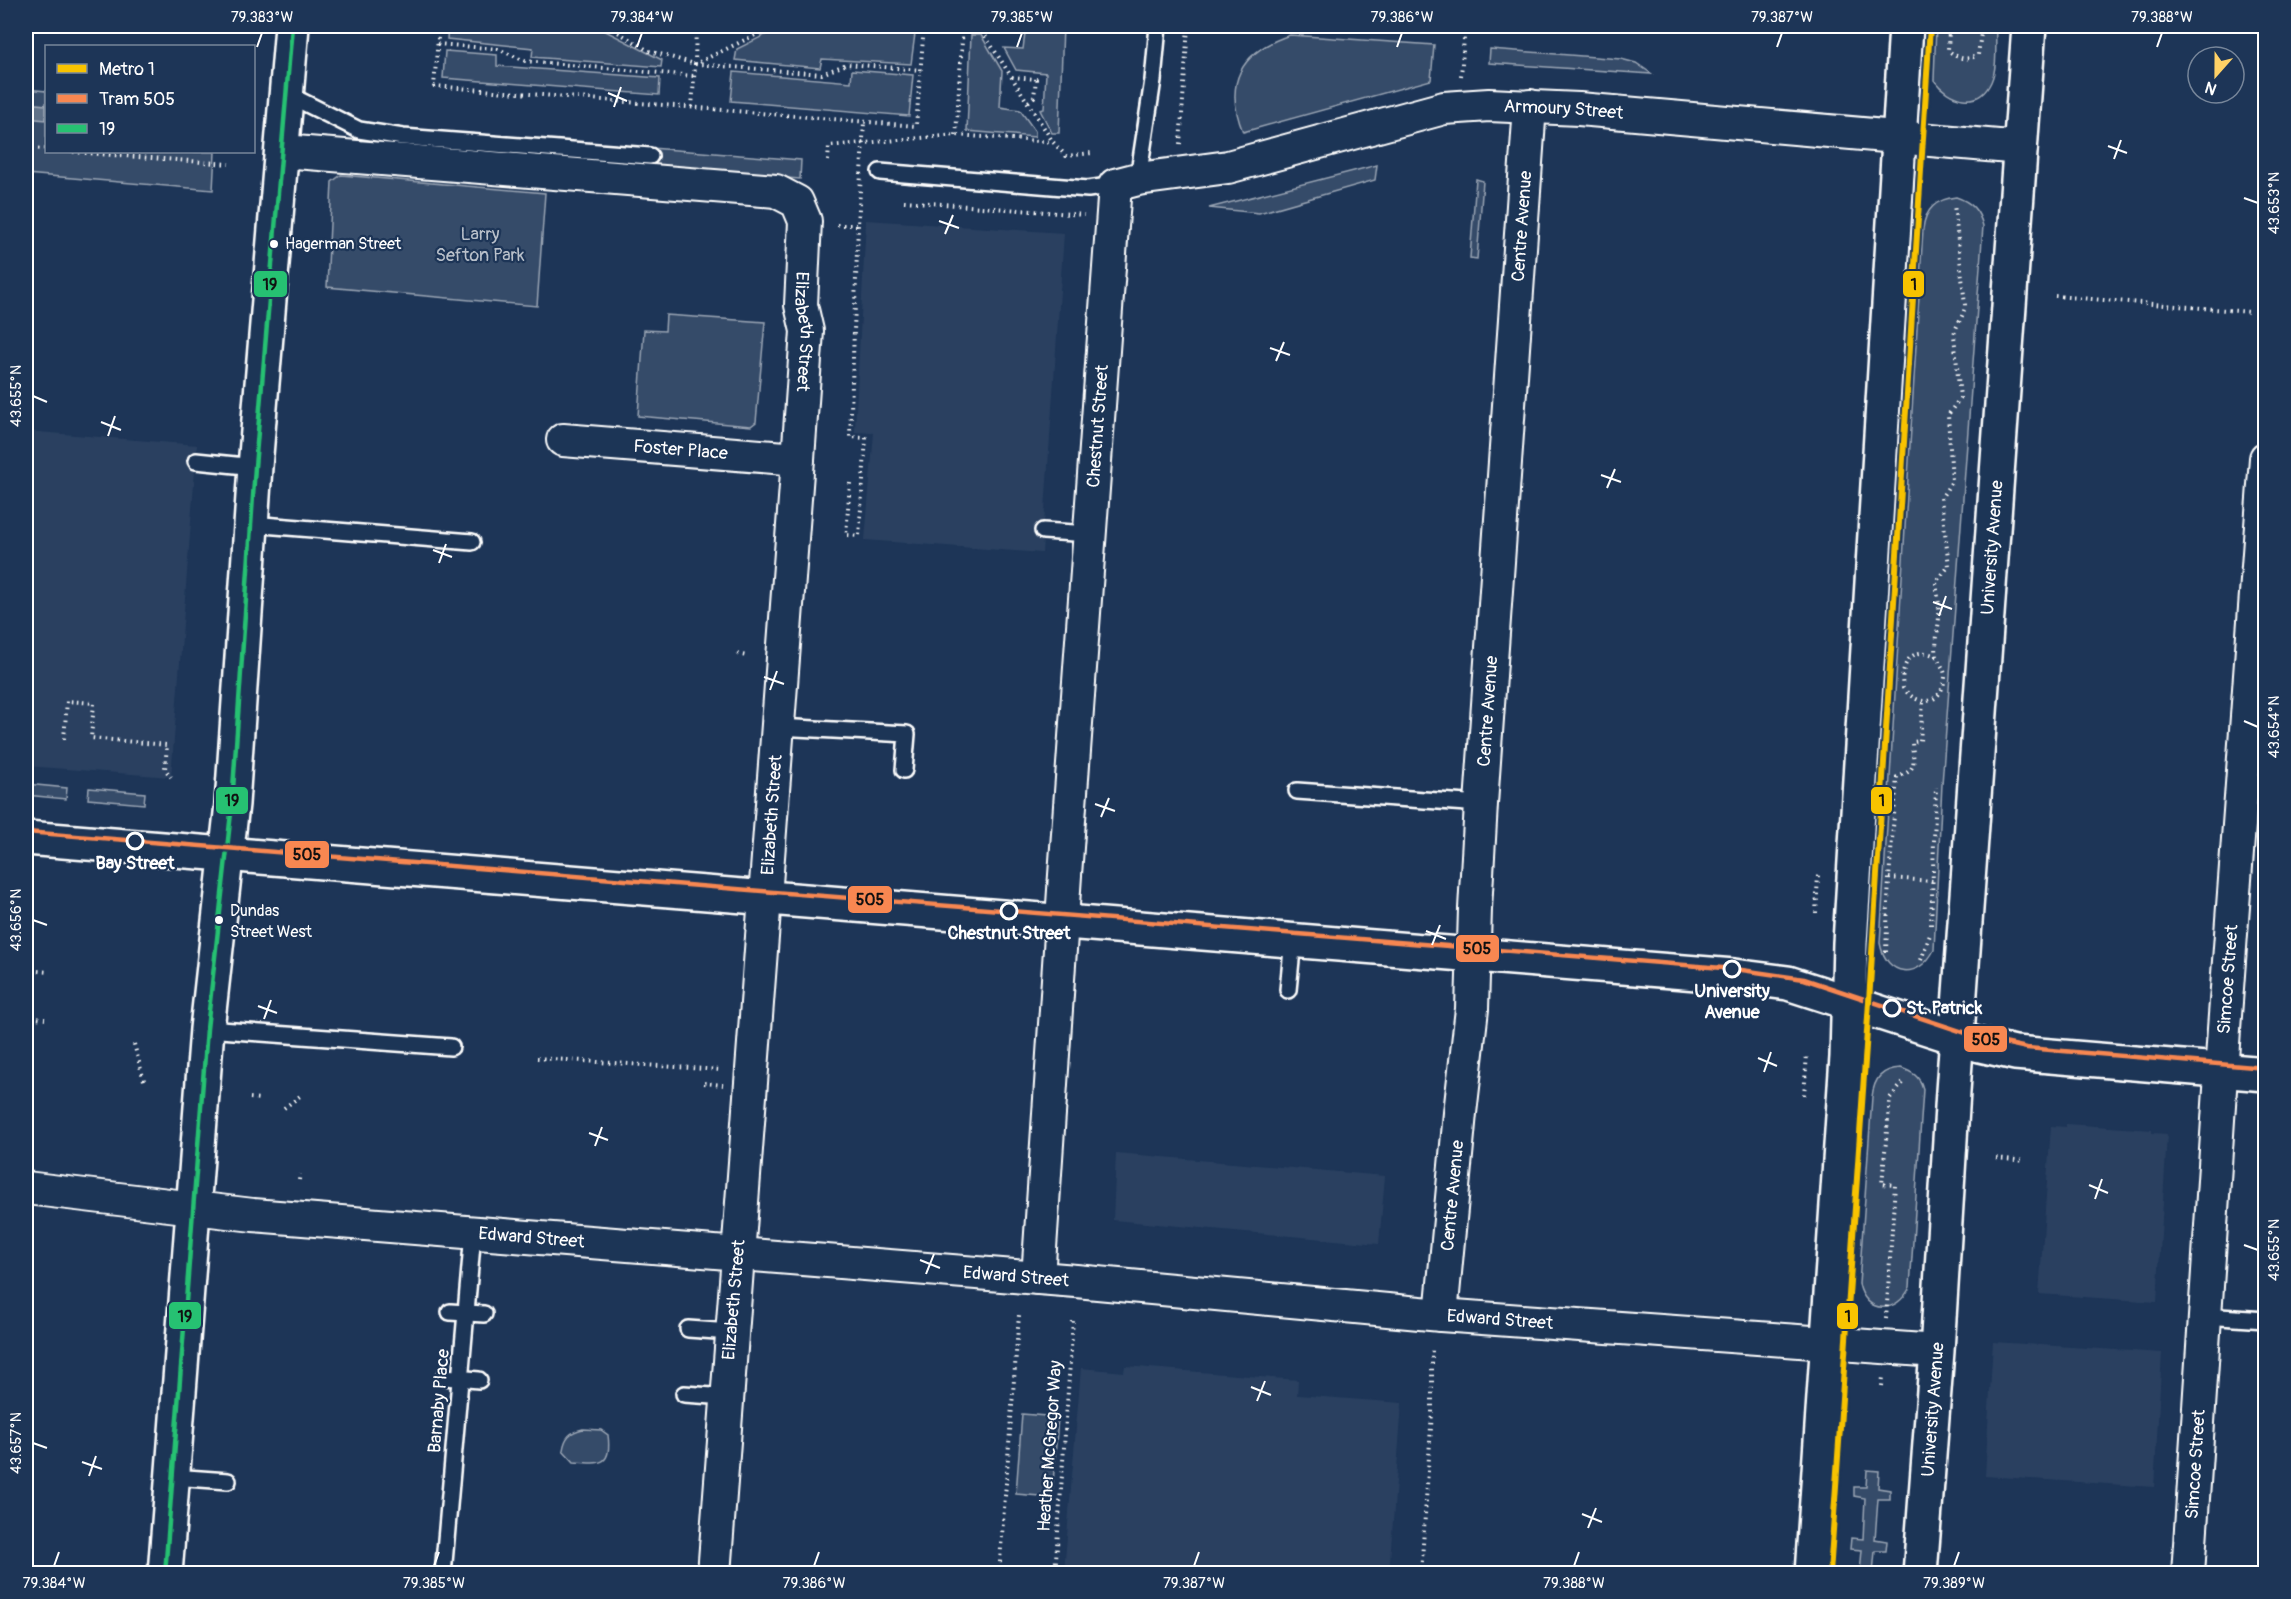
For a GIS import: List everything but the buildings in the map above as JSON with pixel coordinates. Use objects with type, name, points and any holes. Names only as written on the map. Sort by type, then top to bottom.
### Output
[{"type":"main road","points":[[165,1574],[207,1029],[232,804],[255,467],[292,26]]},
{"type":"main road","points":[[1812,1574],[1829,1343],[1906,26]]},
{"type":"main road","name":"University Avenue","points":[[1920,1574],[2029,26]]},
{"type":"main road","points":[[26,838],[1774,981],[2015,1053],[2265,1074]]},
{"type":"street","name":"Armoury Street","points":[[1126,182],[1228,167],[1444,108],[1479,105],[1530,106],[1675,116],[2020,148]]},
{"type":"street","name":"Centre Avenue","points":[[1441,1315],[1472,1009],[1480,804],[1530,106]]},
{"type":"street","name":"Elizabeth Street","points":[[283,151],[776,191],[797,202],[805,221],[801,305],[807,332],[766,898],[736,1090],[738,1253],[714,1574]]},
{"type":"street","name":"Chestnut Street","points":[[1038,1278],[1090,534],[1126,182]]},
{"type":"street","name":"Foster Place","points":[[563,440],[798,459]]},
{"type":"street","name":"Simcoe Street","points":[[2188,1574],[2265,458]]},
{"type":"street","name":"Edward Street","points":[[26,1188],[253,1215],[1038,1278],[1441,1315],[1937,1351]]},
{"type":"lane","points":[[880,172],[1088,189],[1126,182],[1153,80],[1158,26]]},
{"type":"lane","points":[[287,94],[359,130],[403,137],[650,156]]},
{"type":"lane","points":[[196,461],[255,467]]},
{"type":"lane","points":[[251,524],[472,542]]},
{"type":"lane","points":[[1043,531],[1090,534]]},
{"type":"lane","points":[[778,727],[907,734],[904,770]]},
{"type":"lane","points":[[1297,791],[1480,804]]},
{"type":"lane","points":[[1288,990],[1293,940]]},
{"type":"lane","points":[[207,1029],[452,1047]]},
{"type":"lane","name":"Barnaby Place","points":[[443,1574],[473,1233]]},
{"type":"lane","points":[[450,1312],[484,1314]]},
{"type":"lane","points":[[2205,1316],[2265,1320]]},
{"type":"lane","points":[[688,1329],[731,1332]]},
{"type":"lane","points":[[444,1377],[478,1380]]},
{"type":"lane","points":[[684,1394],[727,1397]]},
{"type":"lane","points":[[173,1477],[228,1481]]},
{"type":"path","points":[[439,26],[434,86],[916,126],[924,26]]},
{"type":"path","points":[[608,26],[650,51],[695,64],[822,74],[847,64],[921,70]]},
{"type":"path","points":[[692,107],[696,26]]},
{"type":"path","points":[[695,64],[774,26]]},
{"type":"path","points":[[956,135],[963,26]]},
{"type":"path","points":[[979,26],[1053,142],[1066,156],[1092,153]]},
{"type":"path","points":[[1180,145],[1188,26]]},
{"type":"path","points":[[1461,76],[1465,26]]},
{"type":"path","points":[[1954,26],[1949,30],[1948,50],[1956,57],[1964,59],[1978,55],[1981,33],[1976,26]]},
{"type":"path","points":[[437,44],[498,49],[525,61],[694,76]]},
{"type":"path","points":[[1012,77],[1036,79],[1034,97],[1028,102]]},
{"type":"path","points":[[850,483],[846,535],[859,536],[866,438],[850,437],[864,122]]},
{"type":"path","points":[[828,161],[829,146],[956,135],[1053,142]]},
{"type":"path","points":[[26,148],[45,149]]},
{"type":"path","points":[[86,153],[229,164]]},
{"type":"path","points":[[904,201],[1088,215]]},
{"type":"path","points":[[1923,702],[1937,694],[1942,687],[1945,671],[1937,657],[1939,609],[1936,582],[1948,566],[1941,498],[1951,486],[1953,472],[1948,415],[1960,398],[1954,335],[1965,312],[1954,204]]},
{"type":"path","points":[[837,225],[858,225]]},
{"type":"path","points":[[2055,296],[2251,312]]},
{"type":"path","points":[[1923,702],[1911,697],[1903,688],[1904,667],[1918,653],[1937,657]]},
{"type":"path","points":[[737,654],[747,656]]},
{"type":"path","points":[[64,739],[67,701],[94,703],[91,738],[167,745],[165,769],[171,777]]},
{"type":"path","points":[[1886,952],[1897,777],[1909,773],[1914,766],[1912,742],[1920,741],[1923,702]]},
{"type":"path","points":[[1921,960],[1930,934],[1936,787]]},
{"type":"path","points":[[1816,914],[1818,875]]},
{"type":"path","points":[[1889,878],[1933,881]]},
{"type":"path","points":[[26,970],[49,972]]},
{"type":"path","points":[[26,1017],[45,1019]]},
{"type":"path","points":[[134,1044],[145,1084]]},
{"type":"path","points":[[1804,1095],[1807,1054]]},
{"type":"path","points":[[537,1058],[725,1071]]},
{"type":"path","points":[[1882,1386],[1894,1185],[1882,1184],[1890,1098],[1904,1082]]},
{"type":"path","points":[[704,1083],[736,1090]]},
{"type":"path","points":[[284,1108],[300,1096]]},
{"type":"path","points":[[250,1098],[261,1099]]},
{"type":"path","points":[[1996,1158],[2025,1161]]},
{"type":"path","points":[[299,1180],[300,1174]]},
{"type":"path","points":[[999,1574],[1019,1316]]},
{"type":"path","name":"Heather McGregor Way","points":[[1055,1574],[1072,1320]]},
{"type":"path","points":[[1421,1574],[1432,1412],[1432,1348]]},
{"type":"shaded area","points":[[26,103],[45,105],[45,120],[26,118]]},
{"type":"shaded area","points":[[866,220],[1064,233],[1042,553],[865,540],[874,433],[855,432]]},
{"type":"shaded area","points":[[26,431],[197,445],[171,777],[26,766]]},
{"type":"shaded area","points":[[2066,1124],[2152,1130],[2152,1133],[2167,1134],[2157,1302],[2039,1294],[2051,1126],[2066,1127]]},
{"type":"shaded area","points":[[1116,1153],[1385,1176],[1379,1244],[1113,1220]]},
{"type":"shaded area","points":[[1993,1342],[2162,1353],[2154,1487],[1985,1476]]},
{"type":"shaded area","points":[[1125,1366],[1298,1380],[1297,1395],[1402,1403],[1389,1573],[1064,1573],[1081,1368],[1124,1372]]},
{"type":"green space","points":[[448,26],[596,26],[662,60],[661,67],[532,57],[533,48],[447,39]]},
{"type":"green space","points":[[783,26],[916,26],[911,64],[822,59],[820,68],[735,60],[737,49]]},
{"type":"green space","points":[[1026,26],[1063,26],[1059,133],[1052,133],[1040,110],[1044,109],[1046,73],[1016,70],[1004,48],[1023,49]]},
{"type":"green space","points":[[1700,26],[1755,26],[1755,31],[1712,27],[1700,29]]},
{"type":"green space","points":[[1936,26],[1996,26],[1993,76],[1985,91],[1979,96],[1971,99],[1955,97],[1947,93],[1934,80]]},
{"type":"green space","points":[[971,35],[981,35],[1002,71],[1000,107],[1020,110],[1035,131],[1035,137],[967,131]]},
{"type":"green space","points":[[1290,35],[1434,45],[1431,80],[1243,132],[1235,98],[1236,84],[1241,71],[1248,60],[1259,50]]},
{"type":"green space","points":[[1490,49],[1621,59],[1636,63],[1652,74],[1489,63]]},
{"type":"green space","points":[[445,51],[497,55],[497,66],[660,78],[659,95],[443,78]]},
{"type":"green space","points":[[852,70],[913,75],[909,116],[731,101],[734,72],[851,82]]},
{"type":"green space","points":[[26,89],[45,91],[45,153],[215,153],[213,190],[26,174]]},
{"type":"green space","points":[[651,148],[801,160],[800,179],[649,167]]},
{"type":"green space","points":[[1377,165],[1375,180],[1259,213],[1209,208]]},
{"type":"green space","name":"Larry Sefton Park","points":[[341,175],[545,193],[537,306],[327,287],[332,182]]},
{"type":"green space","points":[[1476,179],[1483,181],[1477,259],[1470,258]]},
{"type":"green space","points":[[1956,197],[1974,207],[1983,226],[1942,784],[1934,950],[1928,960],[1920,966],[1904,971],[1889,963],[1880,943],[1923,229],[1926,216],[1933,206],[1943,200]]},
{"type":"green space","points":[[666,315],[765,322],[756,422],[751,426],[638,416],[644,330],[665,331]]},
{"type":"green space","points":[[26,784],[67,788],[66,799],[26,795]]},
{"type":"green space","points":[[89,788],[145,793],[144,804],[88,799]]},
{"type":"green space","points":[[1901,1068],[1915,1075],[1923,1089],[1910,1287],[1898,1302],[1882,1307],[1875,1306],[1868,1301],[1859,1284],[1872,1097],[1880,1076],[1888,1070]]},
{"type":"green space","points":[[1022,1414],[1058,1417],[1052,1497],[1016,1494]]},
{"type":"green space","points":[[583,1429],[601,1430],[608,1435],[608,1453],[603,1461],[598,1463],[574,1462],[563,1450],[569,1436]]},
{"type":"green space","points":[[1867,1470],[1879,1471],[1878,1488],[1890,1490],[1890,1499],[1878,1499],[1875,1539],[1887,1541],[1886,1551],[1875,1551],[1873,1573],[1860,1573],[1862,1550],[1850,1549],[1851,1538],[1863,1539],[1865,1498],[1854,1496],[1854,1487],[1866,1487]]},
{"type":"metro line","name":"1","points":[[1830,1574],[1869,1002],[1930,26]]},
{"type":"tram line","name":"505","points":[[26,832],[1735,969],[1804,979],[1981,1038],[2027,1048],[2266,1068]]},
{"type":"transit line","name":"19","points":[[165,1574],[207,1029],[232,804],[255,467],[292,26]]},
{"type":"place","name":"Hagerman Street","points":[[274,244]]},
{"type":"place","name":"Bay Street","points":[[135,841]]},
{"type":"place","name":"Chestnut Street","points":[[1009,911]]},
{"type":"place","name":"Dundas Street West","points":[[219,920]]},
{"type":"place","name":"University Avenue","points":[[1732,969]]},
{"type":"place","name":"St. Patrick","points":[[1892,1008]]}]
